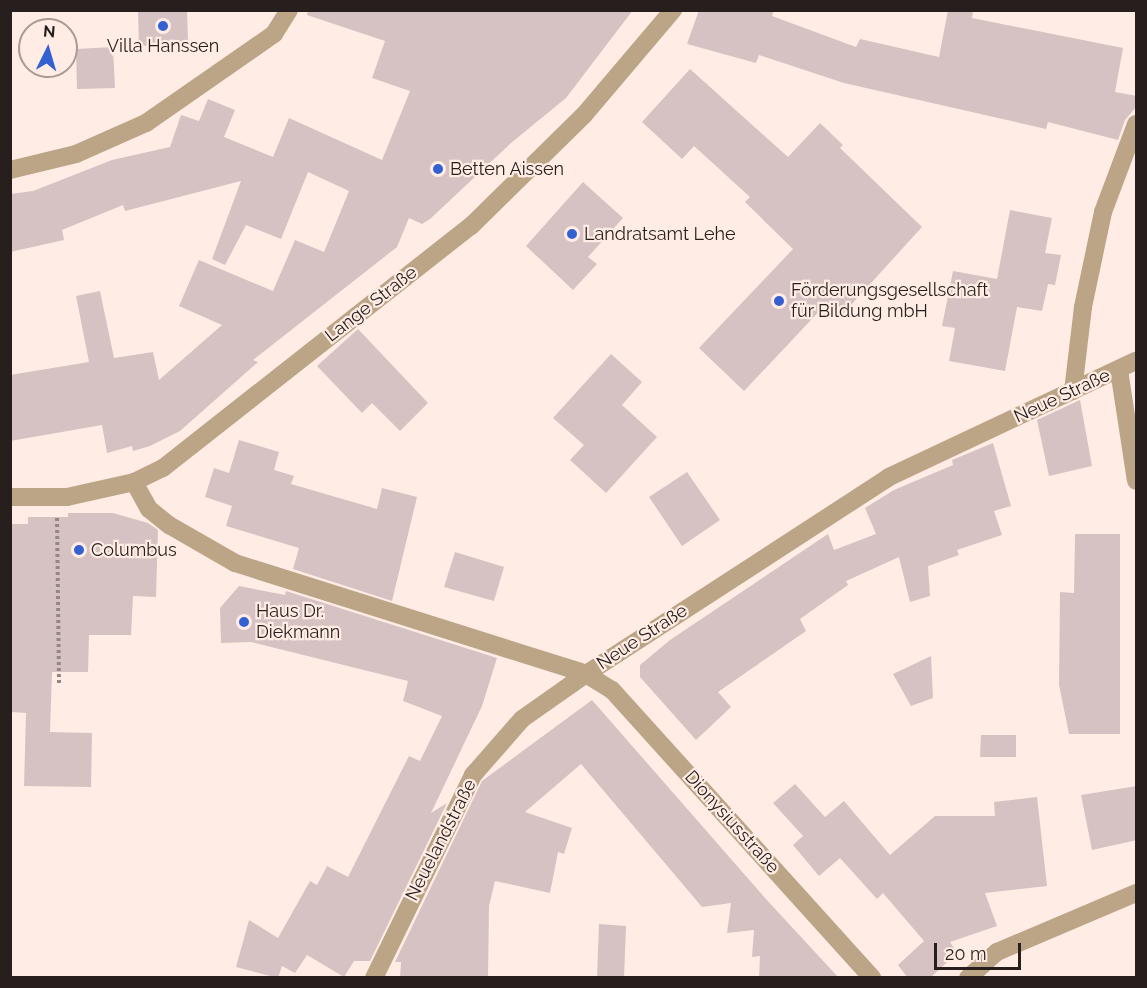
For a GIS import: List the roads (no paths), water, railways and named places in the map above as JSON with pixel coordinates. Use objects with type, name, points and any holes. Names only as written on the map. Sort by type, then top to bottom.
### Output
[{"type":"street","points":[[10,170],[76,154],[146,123],[274,34],[289,10]]},
{"type":"street","name":"Lange Straße","points":[[10,497],[57,497],[134,482],[163,468],[471,226],[584,115],[673,10]]},
{"type":"street","points":[[1073,391],[1083,307],[1103,212],[1137,124]]},
{"type":"street","name":"Neue Straße","points":[[134,482],[149,509],[169,525],[235,562],[586,674],[889,477],[1137,362]]},
{"type":"street","points":[[1119,370],[1137,481]]},
{"type":"street","name":"Neuelandstraße","points":[[374,978],[473,775],[522,719],[586,674]]},
{"type":"street","name":"Dionysiusstraße","points":[[586,674],[612,690],[872,978]]},
{"type":"street","points":[[968,978],[997,952],[1137,892]]},
{"type":"place","name":"Villa Hanssen","points":[[163,26]]},
{"type":"place","name":"Betten Aissen","points":[[438,169]]},
{"type":"place","name":"Landratsamt Lehe","points":[[572,234]]},
{"type":"place","name":"Förderungsgesellschaft für Bildung mbH","points":[[779,301]]},
{"type":"place","name":"Columbus","points":[[79,550]]},
{"type":"place","name":"Haus Dr. Diekmann","points":[[244,622]]}]
